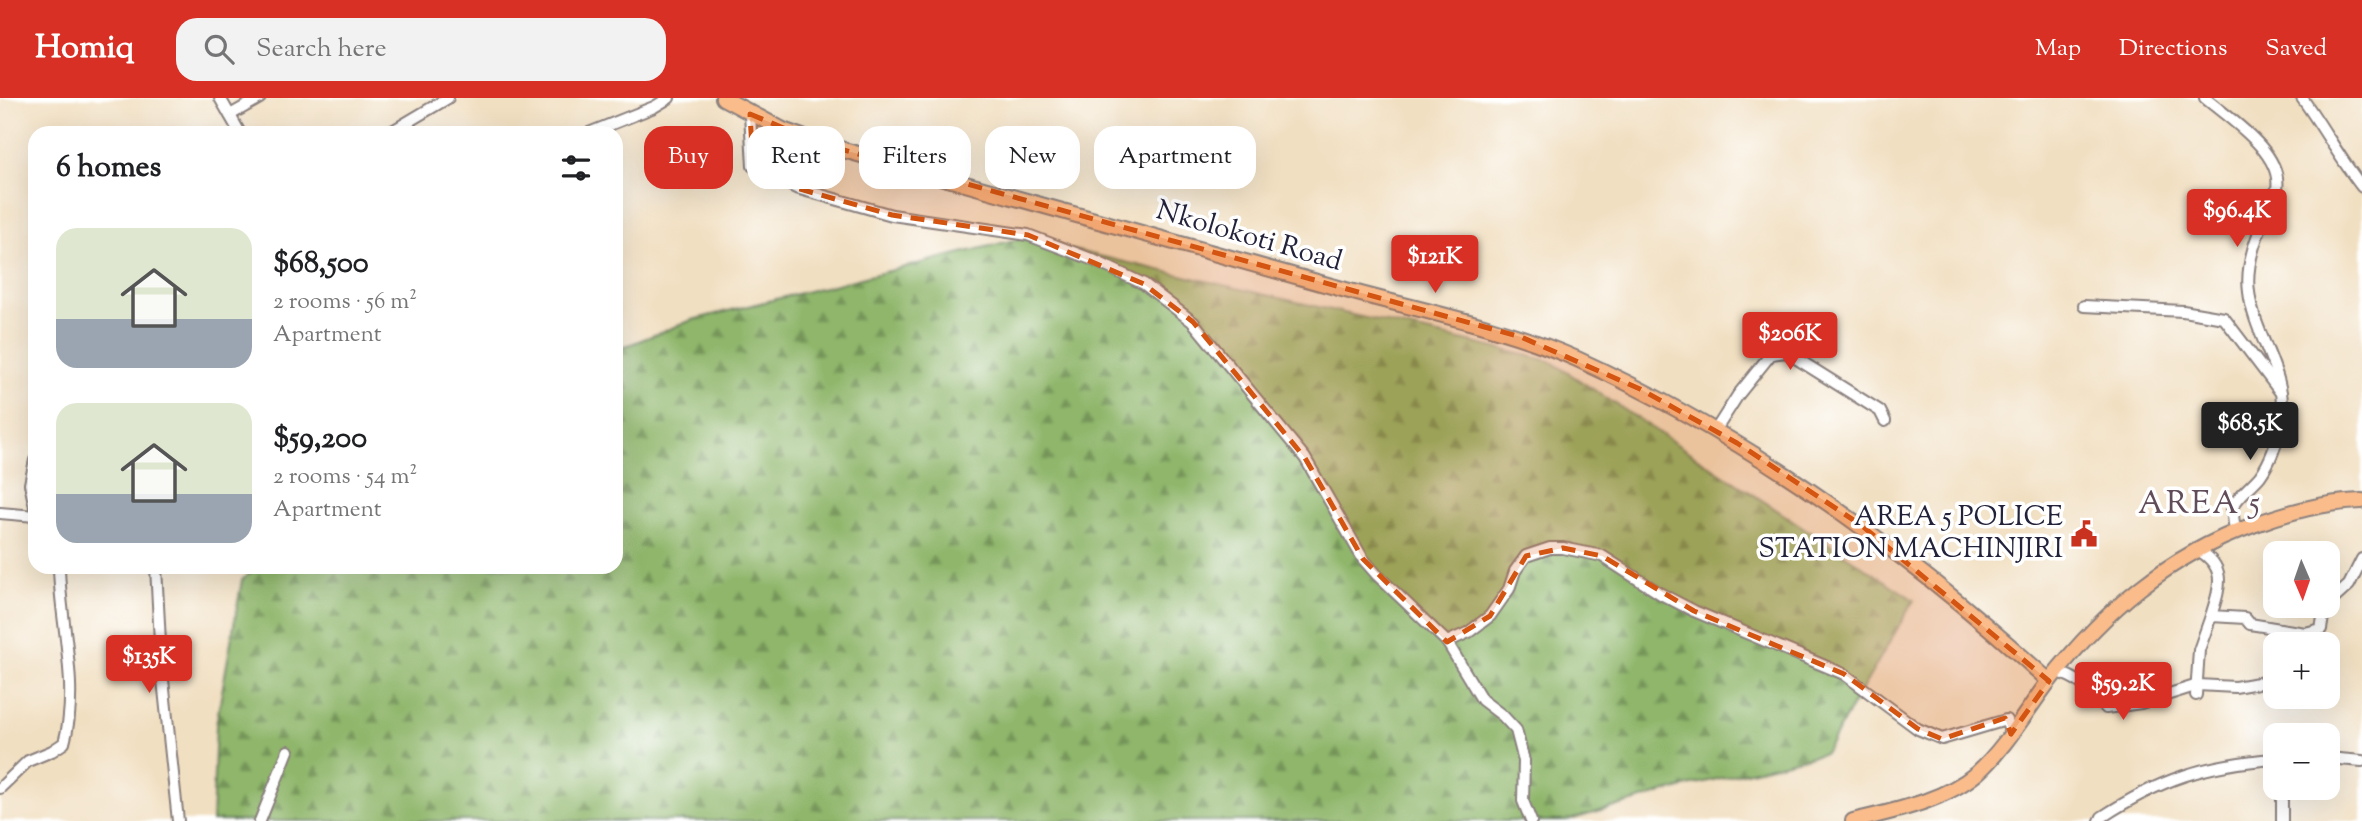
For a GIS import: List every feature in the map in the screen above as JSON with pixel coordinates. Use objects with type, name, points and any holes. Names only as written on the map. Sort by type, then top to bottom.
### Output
[{"type":"main road","name":"Nkolokoti Road","points":[[723,98],[783,130],[822,144],[1521,337],[1575,358],[1640,389],[1776,467],[1861,525],[2053,677]]},
{"type":"main road","points":[[1853,821],[1938,796],[1977,773],[2098,625],[2166,567],[2235,531],[2295,511],[2333,503],[2362,501]]},
{"type":"street","points":[[220,98],[236,126]]},
{"type":"street","points":[[230,115],[260,98]]},
{"type":"street","points":[[400,126],[448,98]]},
{"type":"street","points":[[607,126],[669,98]]},
{"type":"street","points":[[2205,98],[2273,160],[2279,178],[2251,256],[2248,281],[2253,310],[2278,375],[2282,395],[2281,420],[2269,458],[2260,476],[2232,508],[2235,531]]},
{"type":"street","points":[[2302,98],[2319,121],[2336,153],[2362,187]]},
{"type":"street","points":[[750,114],[753,166],[796,188],[892,215],[1028,235],[1091,259],[1144,284],[1193,322],[1305,458],[1363,559],[1447,642],[1482,700],[1516,730],[1524,761],[1523,801],[1531,821]]},
{"type":"street","points":[[2084,306],[2183,311],[2224,318],[2282,395]]},
{"type":"street","points":[[1715,431],[1738,394],[1770,354],[1786,352],[1880,411],[1885,421]]},
{"type":"street","points":[[0,513],[28,515]]},
{"type":"street","points":[[1447,642],[1469,632],[1490,616],[1509,589],[1515,571],[1527,556],[1550,548],[1563,548],[1602,556],[1661,594],[1694,611],[1843,674],[1919,729],[1942,739],[2006,720],[2011,734]]},
{"type":"street","points":[[2196,549],[2212,558],[2219,573],[2218,593],[2199,650],[2197,690]]},
{"type":"street","points":[[2340,593],[2349,586],[2362,559]]},
{"type":"street","points":[[0,788],[28,761],[64,743],[69,724],[68,663],[60,574]]},
{"type":"street","points":[[156,574],[161,661],[178,821]]},
{"type":"street","points":[[2211,617],[2240,617],[2250,624],[2305,633],[2321,629],[2323,618]]},
{"type":"street","points":[[2053,677],[2073,676],[2085,684],[2106,708],[2197,690],[2263,682]]},
{"type":"street","points":[[260,821],[288,751]]},
{"type":"street","points":[[2340,759],[2362,761]]},
{"type":"street","points":[[2100,821],[2133,797],[2183,776],[2214,766],[2263,760]]},
{"type":"street","points":[[2282,800],[2282,821]]},
{"type":"highlighted area","points":[[750,114],[822,144],[1521,337],[1640,389],[1737,443],[1861,525],[2049,681],[2011,734],[2005,718],[1942,739],[1918,729],[1844,674],[1694,611],[1602,556],[1563,548],[1526,556],[1490,616],[1447,642],[1363,559],[1305,458],[1193,322],[1144,284],[1028,235],[892,215],[796,188],[753,166]]},
{"type":"green space","points":[[1022,238],[1550,361],[1914,600],[1825,753],[1684,787],[1566,821],[212,821],[216,725],[242,580],[249,574],[623,574],[623,347],[692,320]]},
{"type":"place","name":"AREA 5 POLICE STATION MACHINJIRI","points":[[2084,534]]},
{"type":"district","name":"AREA 5","points":[[2200,505]]}]
